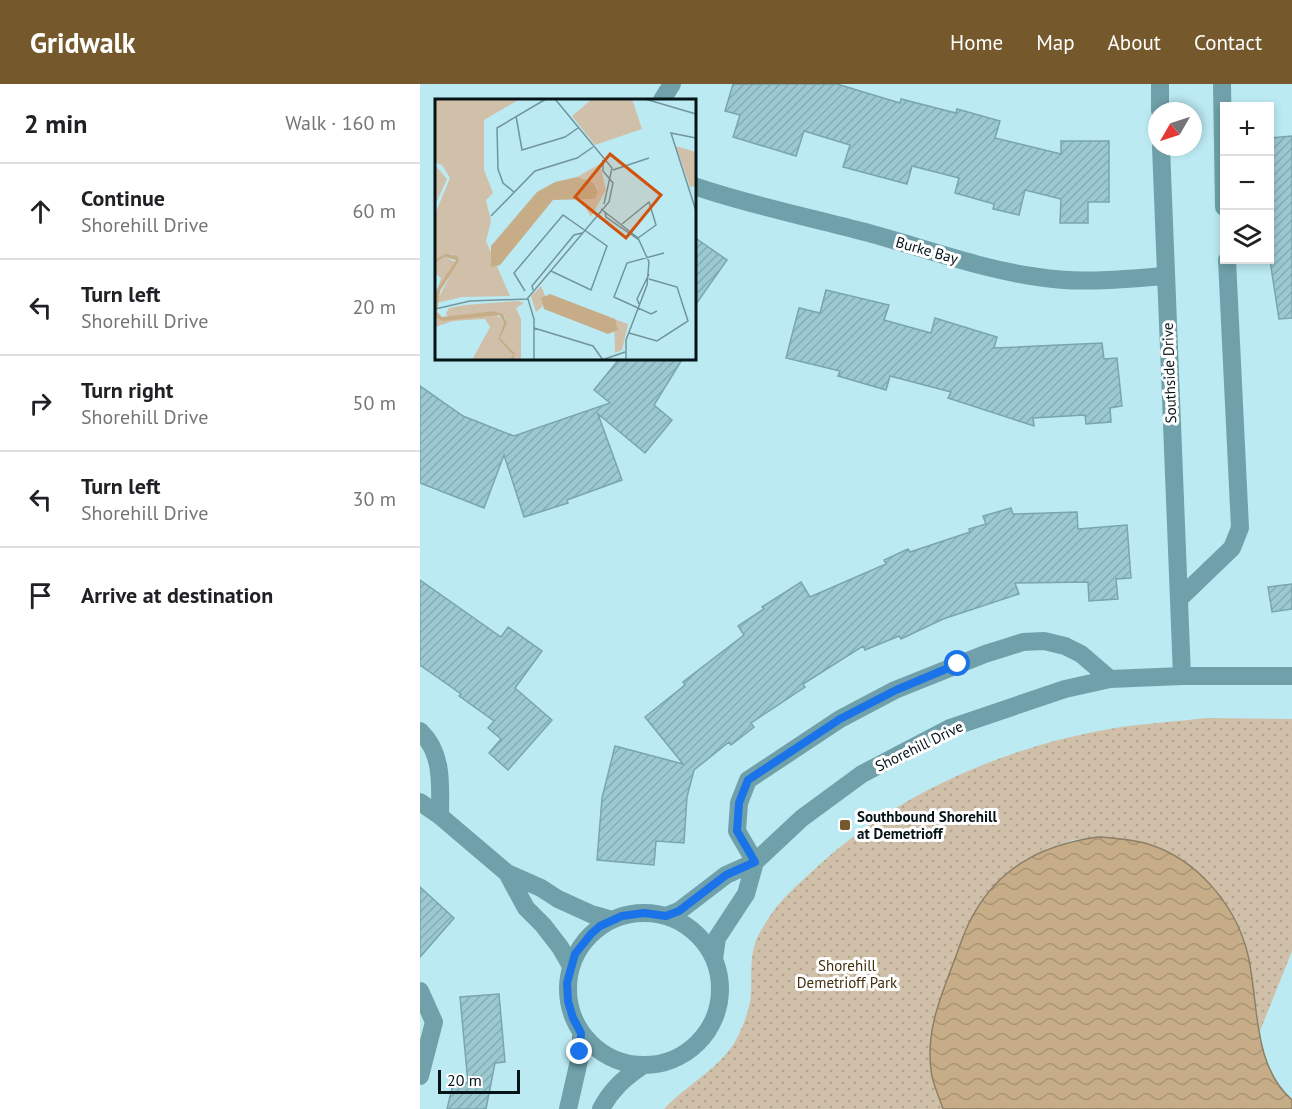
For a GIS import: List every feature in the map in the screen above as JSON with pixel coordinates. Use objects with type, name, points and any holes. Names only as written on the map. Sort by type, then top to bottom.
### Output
[{"type":"street","points":[[663,99],[672,84]]},
{"type":"street","points":[[1160,84],[1160,102]]},
{"type":"street","points":[[1222,84],[1223,156]]},
{"type":"street","name":"Southside Drive","points":[[1161,156],[1182,676]]},
{"type":"street","name":"Burke Bay","points":[[696,187],[735,200],[1037,278],[1089,281],[1165,276]]},
{"type":"street","points":[[1179,599],[1232,548],[1240,528],[1227,264]]},
{"type":"street","points":[[714,959],[699,937],[678,921],[666,916],[644,913],[612,920],[600,926],[582,944],[571,966],[567,983],[568,1001],[573,1018],[589,1042],[618,1062],[642,1066],[656,1065],[682,1056],[693,1048],[707,1032],[719,1000],[720,986],[714,959],[717,938],[746,894],[755,862],[737,831],[739,803],[748,780],[840,719],[886,695],[958,664],[1023,642],[1044,641],[1065,646],[1081,654],[1110,679]]},
{"type":"street","name":"Shorehill Drive","points":[[666,916],[679,911],[726,875],[755,862],[802,818],[862,774],[950,728],[1065,689],[1110,679],[1182,676],[1292,676]]},
{"type":"street","points":[[420,731],[435,753],[440,769],[440,816]]},
{"type":"street","points":[[420,802],[507,873],[591,914],[612,920]]},
{"type":"street","points":[[507,873],[526,908],[543,925],[571,966]]},
{"type":"street","points":[[420,991],[434,1022],[420,1076]]},
{"type":"street","points":[[568,1109],[580,1052],[581,1033]]},
{"type":"street","points":[[601,1109],[608,1096],[624,1078],[642,1066]]},
{"type":"green space","name":"Shorehill Demetrioff Park","points":[[1206,718],[1292,719],[1292,951],[1260,1031],[1248,954],[1235,918],[1123,839],[1098,837],[1073,840],[1026,859],[1006,874],[989,892],[931,1072],[943,1109],[664,1109],[714,1066],[738,1036],[750,1002],[754,947],[773,912],[818,866],[850,840],[919,795],[995,760],[1075,736],[1115,728]]},
{"type":"water","points":[[1098,837],[1135,841],[1166,851],[1198,873],[1224,902],[1242,936],[1248,955],[1263,1051],[1279,1086],[1292,1100],[1292,1109],[943,1109],[932,1075],[930,1042],[939,1003],[968,925],[991,889],[1021,863],[1056,846]]},
{"type":"building","points":[[733,84],[837,84],[900,103],[901,99],[956,113],[957,109],[1000,121],[995,138],[1061,154],[1061,141],[1109,141],[1109,202],[1088,202],[1088,223],[1060,223],[1061,199],[1025,190],[1019,215],[993,209],[994,204],[955,193],[959,178],[912,166],[907,184],[843,167],[850,145],[804,131],[796,156],[733,137],[740,115],[725,111]]},
{"type":"building","points":[[1292,136],[1292,318],[1279,319],[1271,264],[1274,264],[1274,138]]},
{"type":"building","points":[[696,238],[727,260],[696,304]]},
{"type":"building","points":[[826,290],[889,305],[884,320],[931,333],[935,318],[997,337],[994,348],[1102,343],[1104,359],[1117,358],[1122,406],[1110,408],[1111,422],[1086,424],[1085,415],[1033,418],[1034,426],[948,398],[951,392],[890,376],[886,390],[838,376],[840,371],[786,358],[799,308],[820,313]]},
{"type":"building","points":[[618,360],[682,360],[654,405],[672,420],[645,453],[598,414],[622,480],[567,500],[568,503],[524,517],[504,455],[484,508],[420,483],[420,386],[463,416],[514,436],[610,403],[594,390]]},
{"type":"building","points":[[1011,508],[1013,514],[1077,512],[1078,529],[1127,525],[1131,578],[1116,579],[1118,599],[1089,601],[1088,582],[1015,583],[1019,594],[943,619],[901,639],[899,636],[865,650],[863,646],[803,684],[805,687],[751,723],[754,727],[731,745],[729,742],[694,770],[687,797],[684,843],[656,841],[654,865],[597,860],[602,798],[615,746],[683,764],[645,717],[685,685],[683,682],[744,635],[738,626],[764,609],[762,607],[801,582],[810,597],[886,564],[884,560],[908,549],[910,552],[970,532],[969,529],[986,524],[983,516]]},
{"type":"building","points":[[420,580],[501,637],[508,627],[542,651],[515,688],[552,720],[508,770],[489,753],[501,739],[488,728],[494,721],[420,665]]},
{"type":"building","points":[[1292,584],[1292,609],[1272,612],[1268,587]]},
{"type":"building","points":[[420,887],[454,918],[420,957]]},
{"type":"building","points":[[499,994],[505,1062],[495,1063],[486,1109],[447,1109],[454,1080],[468,1083],[460,997]]},
{"type":"place","name":"Southbound Shorehill at Demetrioff","points":[[845,825]]},
{"type":"route","points":[[580,1052],[581,1033],[568,1001],[567,983],[575,954],[591,934],[600,926],[622,916],[644,913],[666,916],[679,911],[726,875],[755,862],[737,831],[739,803],[748,780],[840,719],[896,690],[958,664]]}]
